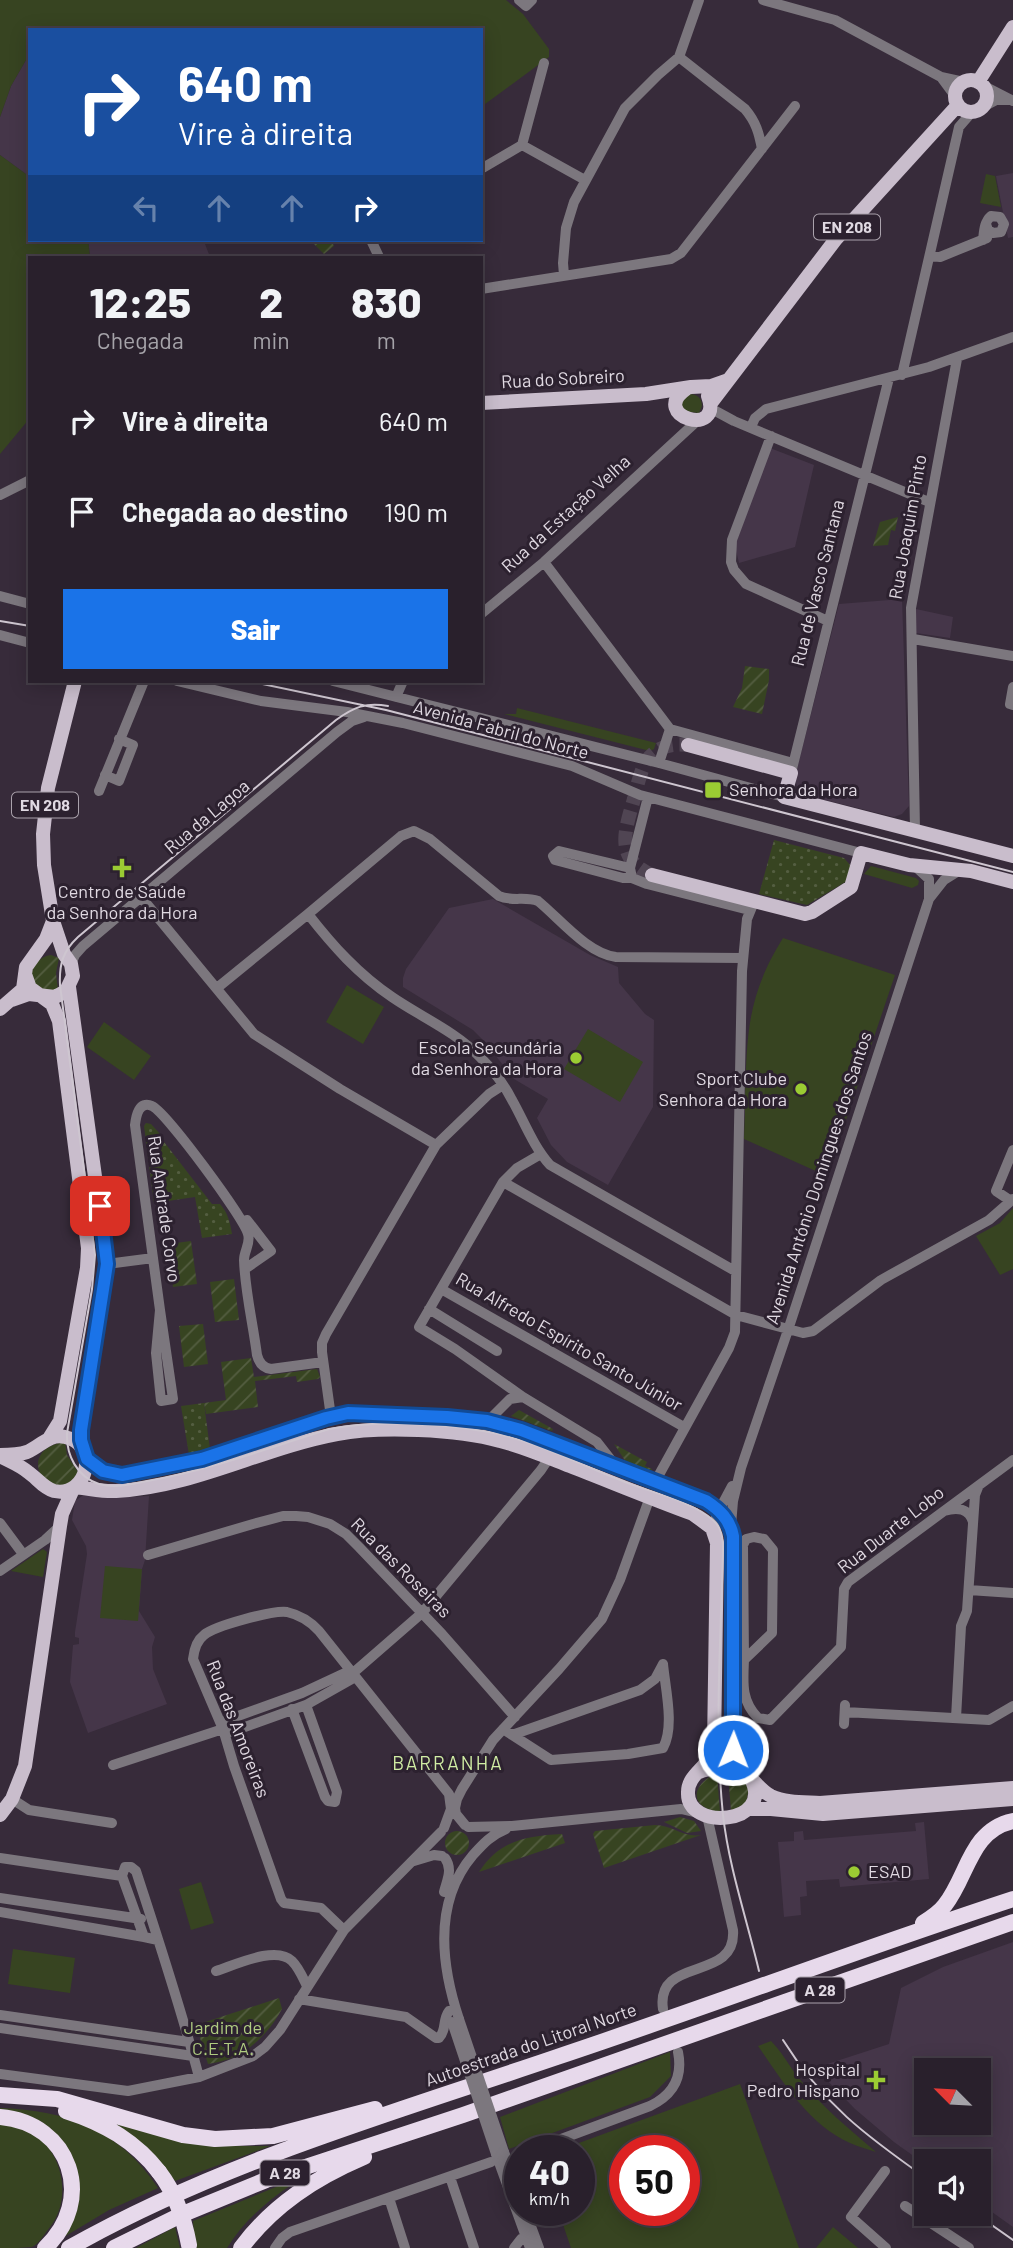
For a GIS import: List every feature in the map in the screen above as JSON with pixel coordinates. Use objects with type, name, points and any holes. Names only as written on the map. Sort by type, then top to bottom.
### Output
[{"type":"highway","points":[[885,1941],[920,1925],[936,1914],[947,1902],[980,1840],[998,1826],[1013,1821]]},
{"type":"highway","name":"Autoestrada do Litoral Norte","points":[[69,2248],[192,2187],[272,2156],[885,1941],[1013,1899]]},
{"type":"highway","name":"A 28","points":[[114,2248],[183,2214],[266,2180],[463,2115],[1013,1923]]},
{"type":"highway","points":[[0,2095],[57,2099],[183,2135],[230,2140],[289,2133],[392,2103],[465,2087]]},
{"type":"highway","points":[[0,2104],[53,2108],[93,2120],[125,2138],[143,2152],[176,2200],[189,2246]]},
{"type":"highway","points":[[241,2248],[272,2213],[307,2186],[343,2166],[463,2115]]},
{"type":"highway","points":[[0,2117],[23,2121],[40,2130],[56,2144],[69,2167],[72,2191],[70,2208],[57,2235],[45,2248]]},
{"type":"main road","name":"EN 208","points":[[956,100],[958,87],[975,83],[1013,27]]},
{"type":"main road","name":"EN 208","points":[[975,83],[985,89],[986,99],[976,111]]},
{"type":"main road","points":[[956,100],[964,110],[976,111]]},
{"type":"main road","name":"Rua da Estação Velha","points":[[705,412],[836,239],[956,100]]},
{"type":"main road","points":[[691,388],[706,393],[705,412],[687,420],[678,411],[678,397],[691,388],[716,385],[729,379]]},
{"type":"main road","name":"Rua do Sobreiro","points":[[483,402],[646,394],[691,388]]},
{"type":"main road","name":"Rua do Sobreiro","points":[[646,394],[659,395],[678,411]]},
{"type":"main road","name":"EN 208","points":[[69,987],[73,976],[53,921],[44,865],[44,819],[51,773],[73,686]]},
{"type":"main road","points":[[688,745],[792,768]]},
{"type":"main road","name":"Rua de Vasco Santana","points":[[784,797],[792,768]]},
{"type":"main road","name":"Avenida Fabril do Norte","points":[[784,797],[1013,856]]},
{"type":"main road","points":[[652,875],[751,906],[801,914],[812,912],[851,887],[861,853]]},
{"type":"main road","name":"Avenida Fabril do Norte","points":[[861,853],[1013,882]]},
{"type":"main road","points":[[0,1009],[23,989],[29,960],[48,936],[53,921]]},
{"type":"main road","points":[[34,955],[48,949],[68,959]]},
{"type":"main road","points":[[25,974],[30,988],[51,1004],[59,1021],[88,1248],[87,1268],[60,1422],[36,1450],[32,1465],[56,1504],[60,1526]]},
{"type":"main road","points":[[0,1815],[12,1799],[25,1766],[62,1514],[74,1487],[85,1476],[86,1456],[81,1440],[81,1427],[107,1264],[69,987],[55,997],[29,994],[12,1000]]},
{"type":"main road","points":[[0,1455],[22,1454],[59,1436],[72,1439],[99,1469],[113,1475],[142,1472],[202,1459],[331,1417],[365,1412],[487,1421],[521,1430],[699,1499],[719,1510],[730,1525],[734,1548],[733,1750],[736,1761],[755,1787],[755,1797],[748,1810]]},
{"type":"main road","points":[[0,1455],[27,1470],[42,1484],[61,1491],[74,1487],[113,1491],[214,1472],[311,1440],[359,1431],[443,1433],[505,1442],[695,1515],[710,1526],[715,1535],[714,1746],[710,1760],[697,1773],[688,1788],[689,1802],[703,1815],[736,1816],[748,1810],[771,1809],[823,1814],[1013,1799]]},
{"type":"main road","points":[[697,1773],[725,1768],[736,1769],[766,1793],[777,1798],[820,1803],[1013,1788]]},
{"type":"street","points":[[519,0],[526,6],[532,0]]},
{"type":"street","points":[[564,275],[566,228],[573,202],[625,108],[679,57],[699,0]]},
{"type":"street","points":[[763,0],[835,20],[941,78],[975,83],[1011,101]]},
{"type":"street","points":[[679,57],[745,109],[753,119],[762,149]]},
{"type":"street","points":[[483,168],[522,145],[544,64]]},
{"type":"street","points":[[941,78],[956,100]]},
{"type":"street","points":[[902,375],[959,127],[976,111],[996,100],[1011,101]]},
{"type":"street","points":[[483,289],[660,262],[681,253],[796,106]]},
{"type":"street","points":[[522,145],[585,180]]},
{"type":"street","points":[[930,256],[940,257],[983,240],[999,233],[990,232],[986,224],[983,240]]},
{"type":"street","points":[[751,427],[755,418],[766,409],[889,379],[957,359],[1013,337]]},
{"type":"street","name":"Rua Joaquim Pinto","points":[[915,830],[911,608],[957,359]]},
{"type":"street","name":"Rua de Vasco Santana","points":[[792,768],[889,379]]},
{"type":"street","points":[[675,441],[678,411]]},
{"type":"street","points":[[705,412],[751,427],[929,502]]},
{"type":"street","name":"Rua da Estação Velha","points":[[483,612],[544,562],[705,412]]},
{"type":"street","points":[[771,436],[732,540],[731,562],[746,584],[828,621]]},
{"type":"street","points":[[0,495],[28,481]]},
{"type":"street","points":[[544,562],[670,729],[792,768]]},
{"type":"street","points":[[0,596],[28,603]]},
{"type":"street","points":[[0,635],[28,642]]},
{"type":"street","points":[[912,639],[1013,656]]},
{"type":"street","points":[[99,791],[143,683]]},
{"type":"street","name":"Avenida Fabril do Norte","points":[[185,683],[261,701],[378,717],[572,766],[648,797],[861,853]]},
{"type":"street","name":"Avenida Fabril do Norte","points":[[340,683],[784,797]]},
{"type":"street","points":[[396,697],[402,683]]},
{"type":"street","points":[[1013,687],[1010,704],[1013,705]]},
{"type":"street","name":"Rua da Lagoa","points":[[68,959],[348,724],[363,717],[378,717]]},
{"type":"street","points":[[659,763],[670,729]]},
{"type":"street","points":[[648,797],[631,873],[624,878],[555,860],[553,856],[559,850],[631,873],[647,884],[751,906],[742,958],[736,1315],[733,1341],[655,1482]]},
{"type":"street","points":[[217,988],[401,835],[414,831],[421,832],[499,896],[510,900],[528,898],[538,901],[602,954],[616,957],[742,958]]},
{"type":"street","points":[[913,865],[929,879],[929,899]]},
{"type":"street","points":[[929,899],[944,880],[961,870]]},
{"type":"street","points":[[141,897],[254,1034],[340,1089],[436,1145]]},
{"type":"street","name":"Avenida António Domingues dos Santos","points":[[730,1525],[741,1468],[929,899]]},
{"type":"street","points":[[308,915],[349,964],[393,998],[470,1047],[493,1070],[541,1154],[555,1169],[735,1271]]},
{"type":"street","points":[[331,1417],[323,1362],[322,1343],[326,1334],[436,1145],[489,1094],[503,1085]]},
{"type":"street","name":"Rua Andrade Corvo","points":[[160,1310],[156,1353],[161,1401],[173,1399],[135,1125],[137,1112],[142,1106],[154,1106],[159,1111],[239,1214],[248,1236],[244,1254],[245,1269],[257,1355],[263,1366],[271,1369],[323,1362]]},
{"type":"street","points":[[503,1182],[736,1315],[803,1333],[813,1331],[881,1280],[989,1220],[1012,1200],[996,1191],[1013,1150]]},
{"type":"street","name":"Rua Alfredo Espírito Santo Júnior","points":[[541,1154],[517,1168],[503,1182],[441,1289],[684,1427]]},
{"type":"street","points":[[239,1214],[271,1251],[245,1269]]},
{"type":"street","points":[[107,1264],[153,1258]]},
{"type":"street","points":[[441,1289],[419,1327],[523,1397],[592,1439],[617,1467]]},
{"type":"street","points":[[429,1310],[497,1351]]},
{"type":"street","points":[[482,1437],[480,1432],[487,1421],[510,1399],[523,1397]]},
{"type":"street","points":[[113,1765],[223,1729],[232,1732],[306,1705],[352,1679],[353,1673],[422,1613],[549,1458]]},
{"type":"street","name":"Rua Duarte Lobo","points":[[744,1660],[743,1688],[746,1700],[758,1718],[770,1720],[841,1647],[844,1589],[848,1582],[1013,1460]]},
{"type":"street","points":[[715,1535],[714,1522],[741,1468]]},
{"type":"street","name":"Avenida António Domingues dos Santos","points":[[699,1499],[710,1499],[718,1495],[732,1482],[741,1468]]},
{"type":"street","points":[[956,1718],[961,1626],[967,1611],[975,1495],[979,1485]]},
{"type":"street","points":[[508,1732],[515,1717],[602,1619],[620,1580],[650,1497]]},
{"type":"street","points":[[939,1514],[951,1509],[962,1509],[973,1522]]},
{"type":"street","name":"Rua das Roseiras","points":[[148,1555],[283,1516],[308,1517],[330,1524],[346,1534],[422,1613],[515,1717]]},
{"type":"street","points":[[0,1523],[23,1555]]},
{"type":"street","points":[[0,1571],[60,1526]]},
{"type":"street","points":[[759,1537],[767,1541],[773,1550],[772,1633],[744,1660],[743,1545],[748,1538],[759,1537]]},
{"type":"street","points":[[968,1590],[1013,1593]]},
{"type":"street","name":"Rua das Amoreiras","points":[[344,1930],[321,1908],[284,1903],[281,1899],[223,1729],[193,1659],[200,1638],[210,1631],[267,1614],[284,1612],[313,1624],[444,1786],[449,1794],[451,1809],[442,1830]]},
{"type":"street","points":[[408,1864],[428,1856],[443,1857],[457,1863],[471,1856],[476,1838],[456,1814],[457,1799],[486,1749],[508,1732],[639,1689],[655,1679],[663,1664],[668,1737],[663,1748],[557,1760],[546,1757],[508,1732]]},
{"type":"street","points":[[223,1729],[228,1720],[302,1693],[347,1672],[353,1673]]},
{"type":"street","points":[[292,1710],[325,1797],[332,1803],[337,1792],[306,1705]]},
{"type":"street","points":[[844,1724],[845,1708],[993,1719],[1013,1706]]},
{"type":"street","points":[[663,1812],[679,1801],[688,1788]]},
{"type":"street","points":[[12,1799],[29,1810],[112,1823]]},
{"type":"street","points":[[0,2074],[128,2091],[199,2077],[245,2060],[259,2052],[279,2029],[344,1930],[442,1830],[456,1823],[466,1826],[512,1826],[689,1810],[703,1815],[733,1930],[733,1943],[727,1955],[720,1960],[671,1980],[662,1997],[663,2009]]},
{"type":"street","points":[[453,2017],[445,1930],[453,1885],[471,1856],[490,1837],[512,1826]]},
{"type":"street","points":[[442,1830],[437,1842],[449,1870],[440,1912],[438,1951],[441,1979],[497,2156],[530,2248]]},
{"type":"street","points":[[0,1858],[122,1876]]},
{"type":"street","points":[[144,1937],[122,1876],[125,1867],[136,1871],[199,2077]]},
{"type":"street","points":[[0,1898],[137,1920],[151,1917]]},
{"type":"street","points":[[0,1912],[158,1940]]},
{"type":"street","points":[[216,1971],[268,1955],[286,1956],[293,1961],[307,1986]]},
{"type":"street","points":[[299,1999],[406,2017],[439,2038],[443,2033],[444,2021],[453,2017]]},
{"type":"street","points":[[0,2015],[189,2042]]},
{"type":"street","points":[[0,2028],[193,2056]]},
{"type":"street","points":[[572,2135],[661,2100],[673,2088],[679,2075],[678,2052]]},
{"type":"street","points":[[275,2248],[290,2232],[450,2177],[497,2156]]},
{"type":"street","points":[[497,2156],[504,2168]]},
{"type":"street","points":[[885,2171],[851,2217],[886,2248]]},
{"type":"street","points":[[450,2177],[474,2248]]},
{"type":"street","points":[[389,2198],[405,2248]]},
{"type":"street","points":[[905,2206],[969,2248]]},
{"type":"street","points":[[531,2226],[539,2248]]},
{"type":"shaded area","points":[[26,60],[28,61],[28,176],[0,155],[0,117],[11,86]]},
{"type":"shaded area","points":[[1013,173],[1013,237],[1008,238],[996,176]]},
{"type":"shaded area","points":[[88,242],[207,242],[205,244],[210,256],[90,256]]},
{"type":"shaded area","points":[[770,448],[814,465],[795,547],[739,563],[735,546]]},
{"type":"shaded area","points":[[902,599],[909,806],[902,814],[894,817],[805,795],[797,788],[795,777],[839,604]]},
{"type":"shaded area","points":[[916,609],[953,617],[950,638],[916,633]]},
{"type":"shaded area","name":"Escola Secundária da Senhora da Hora","points":[[493,899],[590,955],[618,967],[619,983],[645,1014],[654,1020],[653,1107],[608,1185],[567,1162],[551,1145],[537,1118],[548,1099],[514,1079],[473,1030],[403,987],[406,969],[449,908]]},
{"type":"shaded area","points":[[85,1494],[101,1498],[149,1496],[139,1611],[155,1637],[152,1647],[153,1669],[167,1704],[88,1733],[70,1682],[73,1645],[79,1644],[75,1632],[87,1554],[86,1546],[72,1520],[75,1501]]},
{"type":"shaded area","name":"ESAD","points":[[924,1822],[929,1879],[840,1887],[839,1879],[806,1881],[807,1896],[800,1897],[801,1915],[784,1917],[778,1842],[794,1841],[794,1832],[803,1831],[804,1840],[916,1831],[915,1823]]},
{"type":"shaded area","name":"Hospital Pedro Hispano","points":[[1013,1942],[1013,2227],[991,2211],[991,2149],[914,2149],[914,2156],[855,2109],[815,2068],[889,2044],[901,1988],[943,1967]]},
{"type":"green space","points":[[0,0],[506,0],[523,14],[549,49],[549,57],[483,106],[483,28],[28,28],[28,61],[26,60],[11,86],[0,117]]},
{"type":"green space","points":[[0,155],[28,176],[28,242],[88,242],[90,256],[28,256],[28,420],[0,454]]},
{"type":"green space","points":[[986,174],[995,176],[1001,207],[980,203]]},
{"type":"green space","points":[[332,242],[334,246],[324,254],[313,243]]},
{"type":"green space","points":[[689,394],[700,399],[702,406],[699,413],[682,411],[682,400]]},
{"type":"green space","points":[[898,517],[895,531],[891,530],[888,545],[873,546],[880,522]]},
{"type":"green space","points":[[745,666],[769,669],[762,714],[733,707],[742,688]]},
{"type":"green space","points":[[517,708],[656,743],[650,751],[504,714],[516,714]]},
{"type":"green space","points":[[774,840],[844,858],[851,866],[847,881],[807,905],[759,894]]},
{"type":"green space","points":[[871,866],[916,878],[918,885],[912,888],[864,874]]},
{"type":"green space","name":"Sport Clube Senhora da Hora","points":[[783,938],[895,975],[827,1176],[744,1139],[745,1110],[742,1109],[751,1016],[762,978]]},
{"type":"green space","points":[[51,955],[59,958],[56,973],[58,990],[46,992],[36,985],[32,970],[37,962]]},
{"type":"green space","points":[[347,985],[384,1007],[363,1044],[326,1022]]},
{"type":"green space","points":[[104,1022],[151,1056],[134,1080],[87,1047]]},
{"type":"green space","points":[[588,1029],[643,1062],[620,1102],[564,1069]]},
{"type":"green space","points":[[146,1123],[151,1124],[161,1135],[212,1204],[220,1204],[223,1207],[232,1234],[202,1238],[195,1197],[154,1203],[144,1126]]},
{"type":"green space","points":[[1013,1208],[1013,1269],[1000,1275],[976,1236],[1000,1223]]},
{"type":"green space","points":[[191,1241],[197,1284],[173,1287],[168,1244]]},
{"type":"green space","points":[[234,1279],[239,1320],[215,1322],[210,1282]]},
{"type":"green space","points":[[203,1324],[208,1364],[184,1367],[179,1326]]},
{"type":"green space","points":[[251,1358],[254,1377],[317,1369],[320,1377],[297,1382],[296,1376],[255,1381],[258,1407],[206,1414],[204,1403],[226,1400],[221,1362]]},
{"type":"green space","points":[[204,1403],[210,1449],[189,1455],[181,1406]]},
{"type":"green space","points":[[519,1410],[553,1429],[552,1431],[511,1416]]},
{"type":"green space","points":[[65,1442],[67,1455],[80,1475],[68,1484],[56,1485],[42,1476],[38,1468],[39,1460],[43,1452],[51,1446]]},
{"type":"green space","points":[[614,1444],[647,1462],[645,1466],[652,1469],[650,1473],[628,1465]]},
{"type":"green space","points":[[43,1549],[47,1552],[43,1577],[11,1571]]},
{"type":"green space","points":[[105,1566],[142,1569],[138,1621],[100,1618]]},
{"type":"green space","points":[[717,1774],[720,1812],[701,1805],[697,1795],[701,1784]]},
{"type":"green space","points":[[728,1774],[743,1778],[749,1785],[746,1806],[731,1811]]},
{"type":"green space","points":[[680,1817],[694,1821],[701,1831],[687,1833],[664,1822]]},
{"type":"green space","points":[[655,1825],[689,1835],[701,1835],[604,1868],[593,1834],[595,1831]]},
{"type":"green space","points":[[457,1831],[466,1834],[469,1843],[466,1852],[457,1855],[448,1852],[445,1843],[448,1834]]},
{"type":"green space","points":[[562,1834],[565,1843],[479,1872],[487,1861],[505,1846],[525,1838]]},
{"type":"green space","points":[[201,1882],[214,1923],[191,1930],[179,1889]]},
{"type":"green space","points":[[13,1949],[75,1958],[70,1993],[8,1984]]},
{"type":"green space","name":"Jardim de C.E.T.A.","points":[[279,1998],[282,2009],[261,2038],[232,2058],[208,2064],[197,2028],[199,2024]]},
{"type":"green space","points":[[771,2041],[815,2097],[876,2152],[835,2135],[809,2114],[758,2046]]},
{"type":"green space","points":[[670,2052],[671,2076],[650,2097],[547,2135],[505,2135],[500,2117]]},
{"type":"green space","points":[[740,2084],[799,2248],[571,2248],[563,2226],[595,2226],[595,2137]]},
{"type":"green space","points":[[0,2108],[48,2113],[90,2127],[127,2151],[158,2188],[109,2210],[59,2240],[70,2221],[67,2148],[42,2122]]},
{"type":"green space","points":[[103,2117],[215,2146],[270,2146],[175,2181],[143,2145]]},
{"type":"green space","points":[[0,2124],[31,2132],[43,2141],[59,2168],[62,2199],[58,2214],[42,2238],[32,2247],[0,2248]]},
{"type":"green space","points":[[288,2182],[291,2185],[256,2213],[227,2248],[195,2248],[193,2221]]},
{"type":"green space","points":[[175,2227],[180,2248],[136,2248]]},
{"type":"green space","points":[[833,2227],[858,2248],[816,2248]]},
{"type":"tunnel","points":[[652,875],[632,861],[625,843],[638,784],[646,761],[655,752],[670,745],[688,745]]},
{"type":"tram line","points":[[0,621],[28,626]]},
{"type":"tram line","points":[[258,683],[386,710],[1013,872]]},
{"type":"tram line","points":[[388,706],[360,707],[336,720],[78,937],[63,958],[60,985],[95,1255],[92,1289],[67,1433],[68,1449],[79,1471],[91,1481],[117,1486],[194,1471],[329,1429],[388,1424],[451,1427],[489,1432],[524,1441],[683,1503],[713,1520],[723,1541],[719,1716],[723,1815],[734,1874],[759,1971]]},
{"type":"tram line","points":[[783,2040],[814,2083],[847,2117],[914,2169]]},
{"type":"tram line","points":[[991,2225],[1013,2240]]},
{"type":"place","name":"Senhora da Hora","points":[[713,790]]},
{"type":"place","name":"Centro de Saúde da Senhora da Hora","points":[[122,868]]},
{"type":"place","name":"Escola Secundária da Senhora da Hora","points":[[576,1058]]},
{"type":"place","name":"Sport Clube Senhora da Hora","points":[[801,1089]]},
{"type":"place","name":"ESAD","points":[[854,1872]]},
{"type":"place","name":"Hospital Pedro Hispano","points":[[876,2080]]},
{"type":"district","name":"BARRANHA","points":[[448,1763]]},
{"type":"route","points":[[100,1206],[107,1264],[81,1430],[87,1459],[95,1466],[113,1475],[161,1468],[202,1459],[326,1418],[365,1412],[487,1421],[521,1430],[706,1501],[724,1516],[733,1536],[733,1750]]}]
